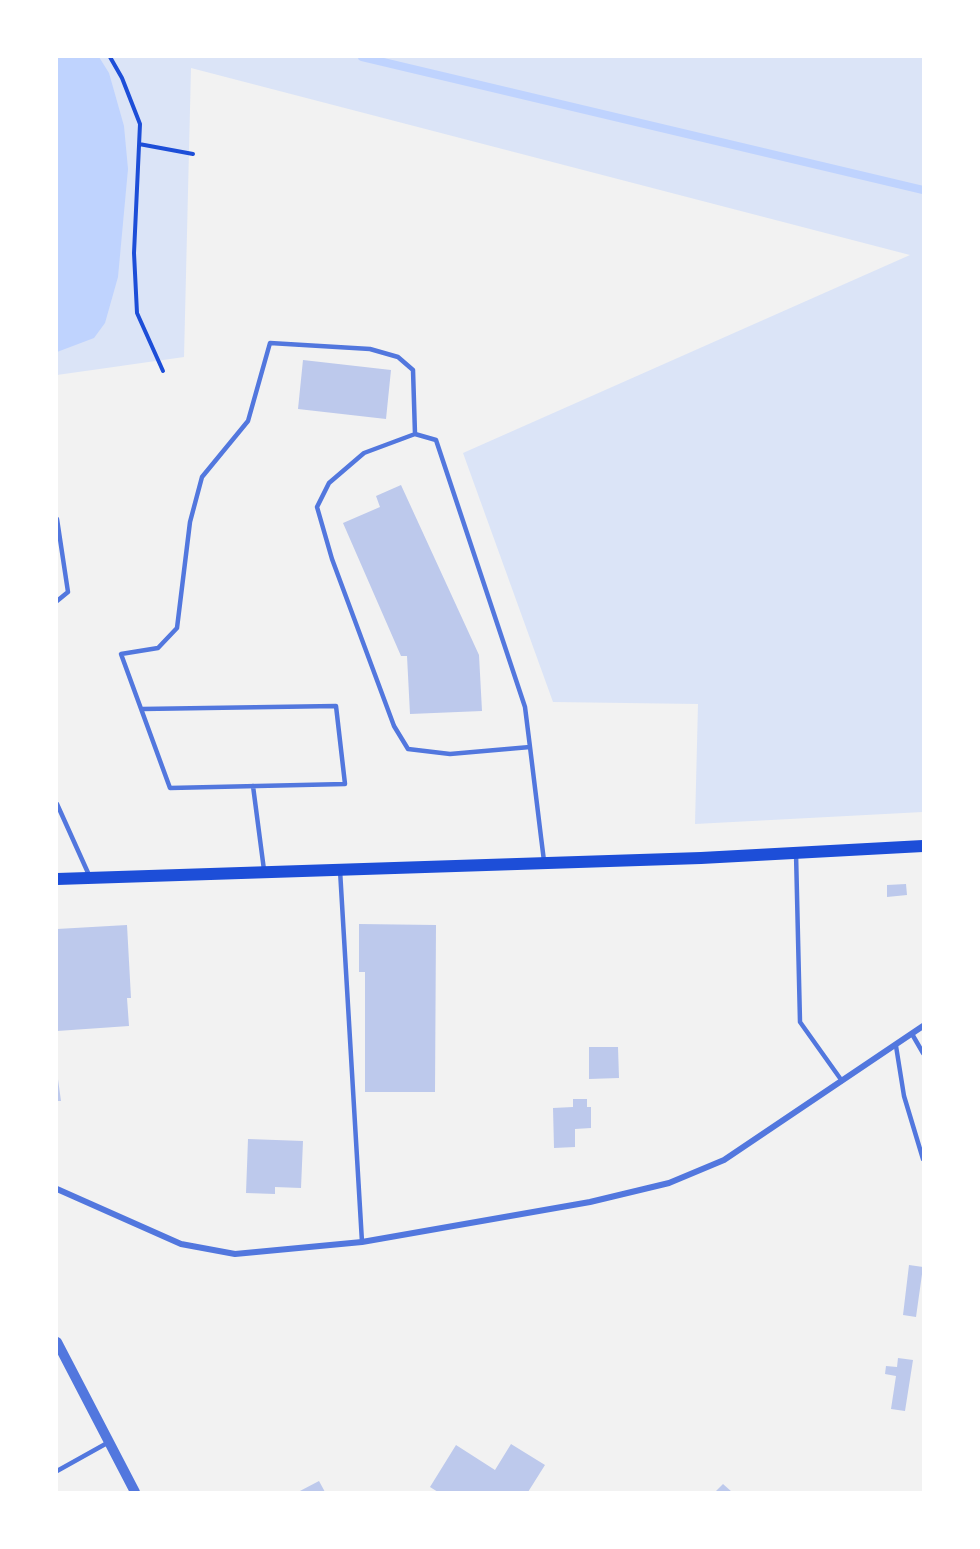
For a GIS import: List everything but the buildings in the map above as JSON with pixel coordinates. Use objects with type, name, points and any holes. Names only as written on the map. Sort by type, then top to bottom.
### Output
[{"type":"main road","points":[[57,879],[544,863],[923,846]]},
{"type":"street","points":[[57,1189],[181,1244],[235,1254],[362,1242],[590,1202],[669,1183],[724,1160],[923,1026]]},
{"type":"street","points":[[57,1342],[135,1492]]},
{"type":"lane","points":[[142,709],[336,706],[345,784],[170,788],[121,654],[158,648],[177,628],[190,522],[202,477],[248,421],[270,344],[370,349],[398,357],[413,370],[415,434]]},
{"type":"lane","points":[[530,747],[450,754],[408,749],[394,726],[332,559],[317,507],[329,483],[364,453],[415,434],[436,440],[525,707],[530,747],[544,863]]},
{"type":"lane","points":[[57,519],[68,592],[57,601]]},
{"type":"lane","points":[[253,786],[265,873]]},
{"type":"lane","points":[[57,804],[90,878]]},
{"type":"lane","points":[[796,853],[800,1022],[842,1080]]},
{"type":"lane","points":[[340,870],[362,1242]]},
{"type":"lane","points":[[912,1034],[923,1053]]},
{"type":"lane","points":[[896,1046],[904,1096],[923,1159]]},
{"type":"lane","points":[[57,1471],[109,1442]]},
{"type":"path","points":[[110,57],[140,124],[134,253],[137,313],[163,371]]},
{"type":"path","points":[[139,144],[193,153]]},
{"type":"shaded area","points":[[57,57],[923,57],[923,812],[695,824],[698,704],[553,702],[463,453],[910,255],[191,68],[184,357],[57,375]]},
{"type":"water","points":[[57,57],[99,57],[109,73],[124,126],[128,169],[118,277],[105,323],[94,338],[57,352]]},
{"type":"waterway","points":[[362,57],[923,190]]}]
